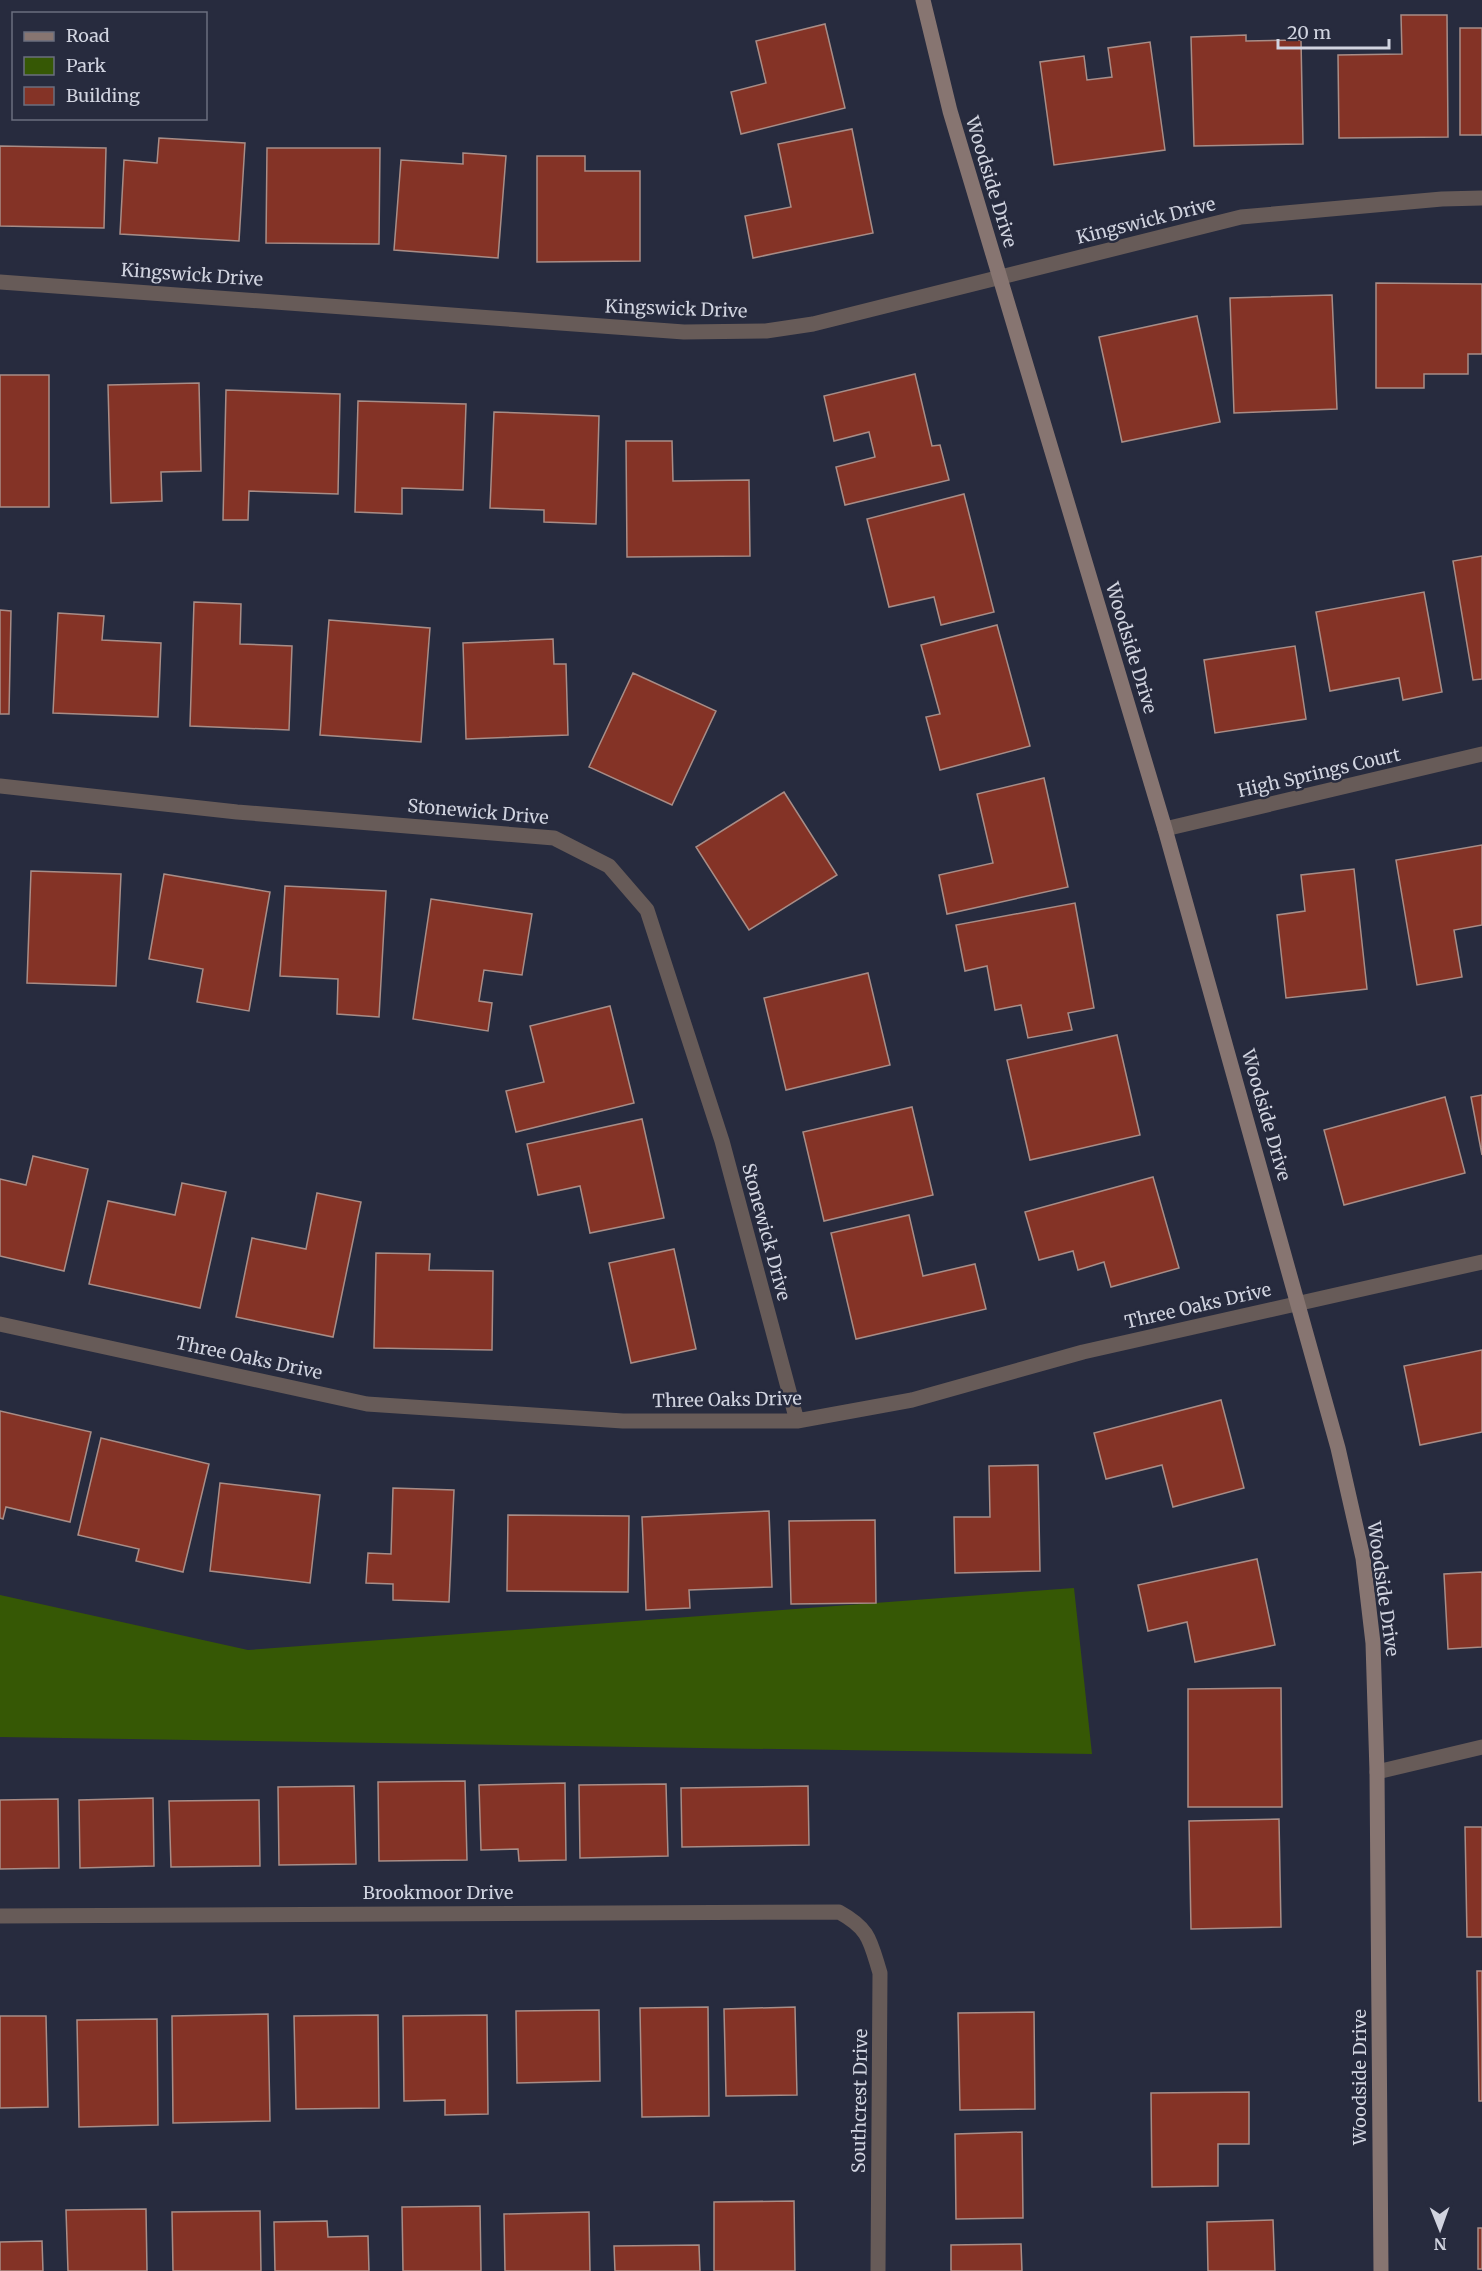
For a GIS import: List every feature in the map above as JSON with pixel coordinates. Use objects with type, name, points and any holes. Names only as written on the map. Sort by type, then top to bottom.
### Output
[{"type":"street","name":"Woodside Drive","points":[[923,0],[950,111],[1165,829],[1338,1448],[1363,1558],[1373,1642],[1377,1772],[1381,2271]]},
{"type":"street","name":"Kingswick Drive","points":[[0,282],[684,332],[766,331],[813,324],[1241,217],[1442,199],[1482,198]]},
{"type":"street","name":"High Springs Court","points":[[1165,829],[1482,754]]},
{"type":"street","name":"Stonewick Drive","points":[[0,786],[237,812],[554,838],[609,866],[647,910],[722,1141],[796,1421]]},
{"type":"street","name":"Three Oaks Drive","points":[[0,1324],[368,1404],[623,1420],[796,1421],[912,1400],[1083,1352],[1482,1262]]},
{"type":"street","points":[[1377,1772],[1482,1747]]},
{"type":"street","name":"Brookmoor Drive","points":[[0,1916],[839,1912],[858,1922],[868,1933]]},
{"type":"street","name":"Southcrest Drive","points":[[868,1933],[880,1973],[878,2271]]},
{"type":"green space","points":[[1074,1588],[1092,1754],[0,1737],[0,1595],[248,1650]]},
{"type":"building","points":[[1401,15],[1447,15],[1448,137],[1339,138],[1338,55],[1402,54]]},
{"type":"building","points":[[825,24],[845,108],[741,134],[731,92],[766,83],[756,41]]},
{"type":"building","points":[[1460,28],[1482,28],[1482,135],[1460,135]]},
{"type":"building","points":[[1246,35],[1246,41],[1301,40],[1303,144],[1194,146],[1191,37]]},
{"type":"building","points":[[1150,42],[1165,150],[1054,165],[1040,62],[1084,56],[1087,80],[1112,77],[1108,48]]},
{"type":"building","points":[[852,129],[873,233],[753,258],[745,216],[791,207],[778,144]]},
{"type":"building","points":[[159,138],[245,143],[239,241],[120,234],[124,160],[157,163]]},
{"type":"building","points":[[0,146],[106,148],[104,228],[0,226]]},
{"type":"building","points":[[267,148],[380,148],[379,244],[266,243]]},
{"type":"building","points":[[463,153],[506,156],[498,258],[394,250],[401,160],[463,164]]},
{"type":"building","points":[[537,156],[585,156],[585,171],[640,171],[640,261],[537,262]]},
{"type":"building","points":[[1376,283],[1482,284],[1482,354],[1468,354],[1468,374],[1424,374],[1424,388],[1376,388]]},
{"type":"building","points":[[1332,295],[1337,409],[1234,413],[1230,298]]},
{"type":"building","points":[[1197,316],[1220,422],[1122,442],[1099,337]]},
{"type":"building","points":[[915,374],[932,446],[940,445],[949,480],[845,505],[836,467],[875,457],[869,432],[834,441],[824,396]]},
{"type":"building","points":[[0,375],[49,375],[49,507],[0,507]]},
{"type":"building","points":[[199,383],[201,471],[161,472],[162,501],[111,503],[108,385]]},
{"type":"building","points":[[226,390],[340,394],[338,494],[249,491],[248,520],[223,520]]},
{"type":"building","points":[[358,401],[466,404],[463,490],[402,488],[402,514],[355,512]]},
{"type":"building","points":[[494,412],[599,416],[596,524],[544,522],[544,510],[490,508]]},
{"type":"building","points":[[626,441],[672,441],[673,481],[749,480],[750,556],[627,557]]},
{"type":"building","points":[[964,494],[994,612],[941,625],[934,597],[889,607],[867,519]]},
{"type":"building","points":[[1482,556],[1482,679],[1473,680],[1453,561]]},
{"type":"building","points":[[1424,592],[1442,692],[1403,700],[1399,678],[1330,691],[1316,612]]},
{"type":"building","points":[[194,602],[241,604],[240,644],[292,646],[289,730],[190,726]]},
{"type":"building","points":[[0,610],[11,611],[9,714],[0,714]]},
{"type":"building","points":[[58,613],[104,616],[102,640],[161,643],[158,717],[53,713]]},
{"type":"building","points":[[329,620],[430,628],[421,742],[320,735]]},
{"type":"building","points":[[997,625],[1030,746],[940,770],[926,717],[940,714],[921,645]]},
{"type":"building","points":[[553,639],[554,664],[566,664],[568,735],[466,739],[463,643]]},
{"type":"building","points":[[1295,646],[1306,719],[1215,733],[1204,660]]},
{"type":"building","points":[[633,673],[716,711],[672,805],[589,767]]},
{"type":"building","points":[[1044,778],[1068,887],[947,914],[939,875],[993,863],[977,794]]},
{"type":"building","points":[[784,792],[837,875],[749,930],[696,847]]},
{"type":"building","points":[[1482,845],[1482,925],[1454,930],[1462,977],[1417,985],[1396,860]]},
{"type":"building","points":[[1354,869],[1367,989],[1286,998],[1277,915],[1305,911],[1301,875]]},
{"type":"building","points":[[31,871],[121,874],[116,986],[27,983]]},
{"type":"building","points":[[164,874],[270,892],[249,1011],[197,1002],[203,969],[149,959]]},
{"type":"building","points":[[285,886],[386,891],[379,1017],[337,1014],[338,979],[280,976]]},
{"type":"building","points":[[431,899],[532,914],[522,975],[484,970],[479,1001],[492,1003],[488,1031],[413,1019]]},
{"type":"building","points":[[1075,903],[1094,1008],[1068,1013],[1072,1030],[1028,1038],[1021,1005],[995,1010],[987,966],[965,971],[956,925]]},
{"type":"building","points":[[868,973],[890,1065],[786,1090],[764,998]]},
{"type":"building","points":[[610,1006],[634,1103],[516,1132],[506,1091],[544,1082],[530,1026]]},
{"type":"building","points":[[1117,1035],[1140,1135],[1030,1160],[1007,1060]]},
{"type":"building","points":[[1482,1095],[1482,1155],[1471,1097]]},
{"type":"building","points":[[1445,1097],[1465,1173],[1344,1205],[1324,1130]]},
{"type":"building","points":[[912,1107],[933,1195],[824,1221],[803,1132]]},
{"type":"building","points":[[642,1119],[664,1218],[590,1233],[580,1186],[538,1195],[527,1144]]},
{"type":"building","points":[[33,1156],[88,1169],[64,1271],[0,1256],[0,1179],[26,1185]]},
{"type":"building","points":[[1153,1177],[1179,1268],[1111,1287],[1104,1262],[1078,1270],[1073,1251],[1039,1260],[1025,1212]]},
{"type":"building","points":[[182,1183],[226,1192],[200,1308],[89,1284],[108,1201],[175,1215]]},
{"type":"building","points":[[317,1193],[361,1202],[333,1337],[236,1317],[252,1238],[306,1249]]},
{"type":"building","points":[[909,1215],[923,1276],[975,1264],[986,1309],[856,1339],[831,1233]]},
{"type":"building","points":[[674,1249],[696,1349],[631,1363],[609,1263]]},
{"type":"building","points":[[376,1253],[430,1254],[429,1270],[493,1271],[492,1350],[374,1348]]},
{"type":"building","points":[[1482,1350],[1482,1432],[1420,1445],[1404,1366]]},
{"type":"building","points":[[1221,1400],[1244,1488],[1173,1507],[1162,1465],[1106,1479],[1094,1433]]},
{"type":"building","points":[[0,1411],[91,1432],[70,1522],[6,1507],[3,1519],[0,1518]]},
{"type":"building","points":[[101,1438],[209,1464],[183,1572],[136,1561],[139,1549],[78,1535]]},
{"type":"building","points":[[1038,1465],[1040,1571],[955,1573],[954,1517],[990,1517],[989,1466]]},
{"type":"building","points":[[220,1483],[320,1495],[310,1583],[210,1571]]},
{"type":"building","points":[[393,1488],[454,1490],[449,1602],[393,1600],[393,1584],[366,1583],[368,1553],[391,1554]]},
{"type":"building","points":[[769,1511],[772,1587],[689,1590],[690,1608],[646,1610],[642,1517]]},
{"type":"building","points":[[508,1515],[629,1516],[628,1592],[507,1591]]},
{"type":"building","points":[[875,1520],[876,1603],[791,1604],[789,1521]]},
{"type":"building","points":[[1257,1559],[1275,1645],[1195,1662],[1187,1622],[1148,1631],[1138,1585]]},
{"type":"building","points":[[1482,1572],[1482,1647],[1448,1649],[1444,1574]]},
{"type":"building","points":[[1281,1688],[1282,1807],[1188,1807],[1188,1689]]},
{"type":"building","points":[[465,1781],[467,1860],[379,1861],[378,1782]]},
{"type":"building","points":[[565,1783],[566,1860],[519,1861],[518,1849],[481,1850],[479,1785]]},
{"type":"building","points":[[666,1784],[668,1856],[580,1858],[579,1785]]},
{"type":"building","points":[[354,1786],[356,1864],[279,1865],[278,1787]]},
{"type":"building","points":[[808,1786],[809,1845],[682,1847],[681,1788]]},
{"type":"building","points":[[153,1798],[154,1866],[80,1868],[79,1800]]},
{"type":"building","points":[[58,1799],[59,1868],[0,1869],[0,1800]]},
{"type":"building","points":[[259,1800],[260,1866],[171,1867],[169,1801]]},
{"type":"building","points":[[1279,1819],[1281,1927],[1191,1929],[1189,1821]]},
{"type":"building","points":[[1465,1827],[1482,1827],[1482,1937],[1467,1937]]},
{"type":"building","points":[[1477,1971],[1482,1971],[1482,2101],[1479,2101]]},
{"type":"building","points":[[708,2007],[709,2116],[642,2117],[640,2008]]},
{"type":"building","points":[[795,2007],[797,2095],[726,2096],[724,2009]]},
{"type":"building","points":[[599,2010],[600,2081],[517,2083],[516,2011]]},
{"type":"building","points":[[1034,2012],[1035,2109],[960,2110],[958,2013]]},
{"type":"building","points":[[268,2014],[270,2121],[173,2123],[172,2016]]},
{"type":"building","points":[[378,2015],[379,2108],[296,2109],[294,2016]]},
{"type":"building","points":[[487,2015],[488,2114],[445,2115],[445,2100],[404,2101],[403,2016]]},
{"type":"building","points":[[0,2016],[46,2016],[48,2107],[0,2108]]},
{"type":"building","points":[[157,2019],[158,2125],[79,2127],[77,2020]]},
{"type":"building","points":[[1249,2092],[1249,2144],[1218,2144],[1218,2186],[1152,2187],[1151,2093]]},
{"type":"building","points":[[1022,2132],[1023,2218],[956,2219],[955,2134]]},
{"type":"building","points":[[794,2201],[795,2271],[714,2271],[714,2202]]},
{"type":"building","points":[[480,2206],[481,2271],[403,2271],[402,2207]]},
{"type":"building","points":[[146,2209],[147,2271],[68,2271],[66,2210]]},
{"type":"building","points":[[260,2211],[261,2271],[173,2271],[172,2212]]},
{"type":"building","points":[[589,2212],[590,2271],[505,2271],[504,2214]]},
{"type":"building","points":[[1273,2220],[1275,2271],[1208,2271],[1207,2222]]},
{"type":"building","points":[[327,2221],[328,2237],[368,2236],[369,2271],[275,2271],[274,2222]]},
{"type":"building","points":[[1478,2228],[1482,2228],[1482,2269],[1478,2269]]},
{"type":"building","points":[[42,2241],[43,2271],[0,2271],[0,2242]]},
{"type":"building","points":[[1021,2244],[1022,2271],[951,2271],[951,2245]]},
{"type":"building","points":[[699,2245],[700,2271],[615,2271],[614,2246]]}]
